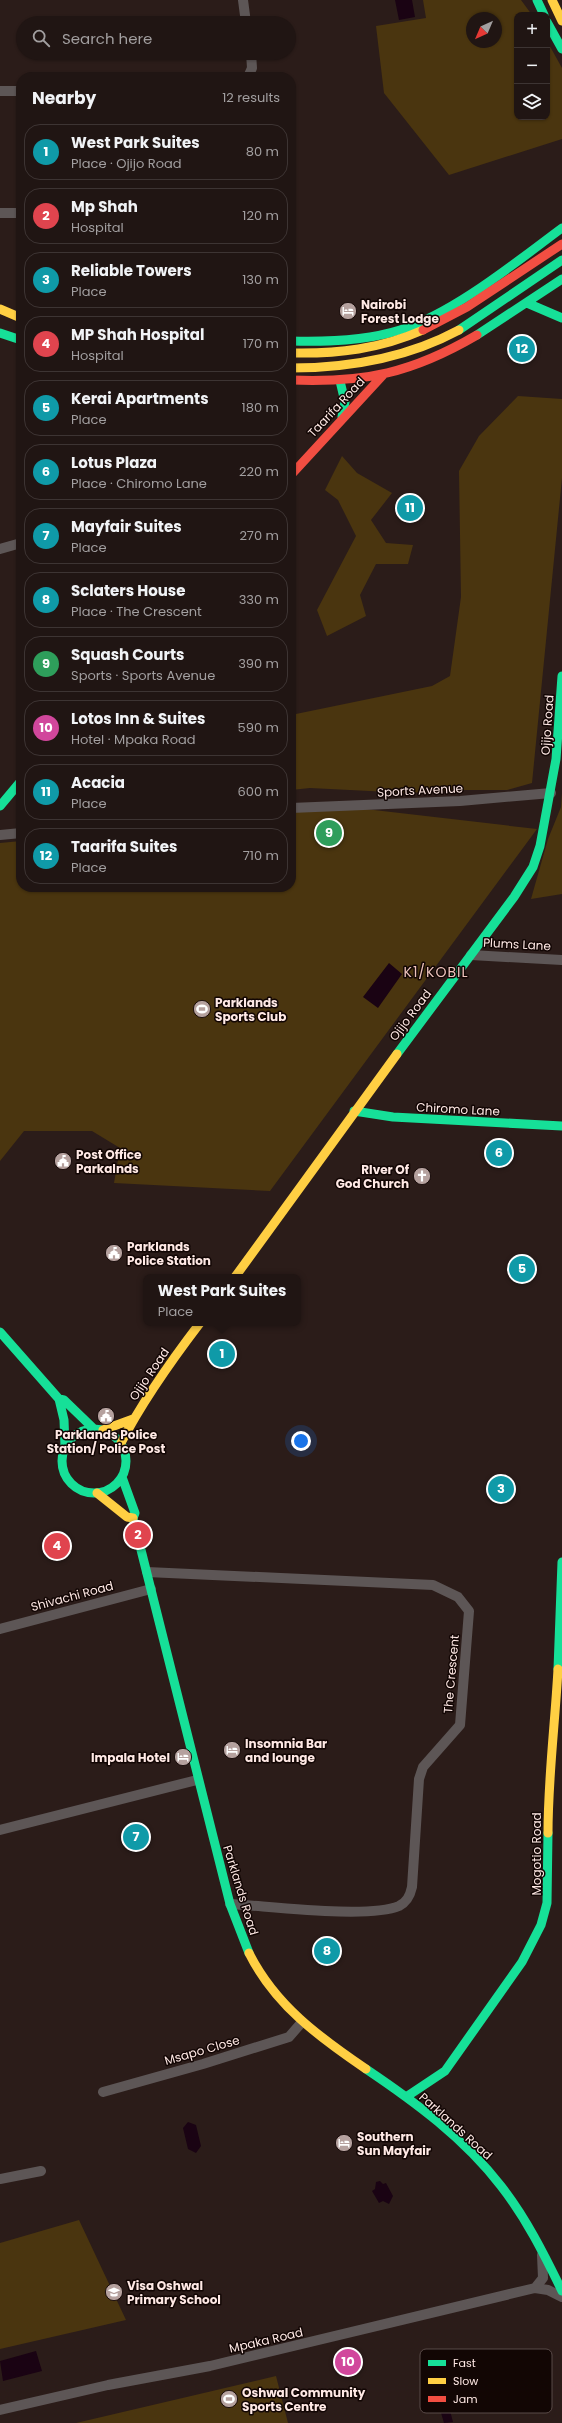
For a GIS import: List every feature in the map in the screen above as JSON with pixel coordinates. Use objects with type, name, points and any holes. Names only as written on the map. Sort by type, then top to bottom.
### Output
[{"type":"main road","points":[[537,0],[542,12]]},
{"type":"main road","points":[[552,0],[562,21]]},
{"type":"main road","points":[[550,28],[562,50]]},
{"type":"main road","points":[[296,341],[339,340],[389,333],[416,323],[460,300],[562,228]]},
{"type":"main road","points":[[296,354],[307,355],[362,351],[394,343],[422,333],[474,304],[562,244]]},
{"type":"main road","points":[[296,368],[365,363],[424,346],[465,326],[562,260]]},
{"type":"main road","points":[[296,380],[340,381],[384,374],[402,369],[447,350],[506,318],[562,279]]},
{"type":"main road","points":[[528,303],[562,318]]},
{"type":"main road","points":[[0,309],[16,316]]},
{"type":"main road","points":[[0,333],[16,338]]},
{"type":"main road","name":"Taarifa Road","points":[[296,469],[342,417],[384,374]]},
{"type":"main road","points":[[340,381],[345,402],[342,417]]},
{"type":"main road","name":"Ojijo Road","points":[[237,1274],[291,1197],[336,1140],[354,1111],[514,897],[533,867],[540,846],[551,793],[556,759],[562,676]]},
{"type":"main road","points":[[0,806],[16,787]]},
{"type":"main road","name":"Chiromo Lane","points":[[354,1111],[393,1117],[562,1126]]},
{"type":"main road","name":"Ojijo Road","points":[[120,1443],[133,1419],[171,1361],[198,1326]]},
{"type":"main road","points":[[0,1332],[58,1399],[64,1420],[65,1446],[62,1465],[67,1479],[78,1489],[97,1493],[127,1517],[133,1518]]},
{"type":"main road","points":[[58,1399],[64,1400],[99,1430],[113,1436],[120,1443],[125,1454],[126,1466],[122,1477],[115,1485],[97,1493]]},
{"type":"main road","name":"Ojijo Road","points":[[99,1430],[133,1419]]},
{"type":"main road","points":[[65,1446],[72,1437],[82,1431],[99,1430]]},
{"type":"main road","name":"Parklands Road","points":[[122,1477],[136,1513],[133,1518],[197,1780],[230,1904],[243,1940],[257,1969],[282,2002],[302,2022],[406,2097],[460,2143],[501,2185],[541,2252],[562,2291]]},
{"type":"main road","name":"Mogotio Road","points":[[406,2097],[445,2071],[522,1962],[541,1925],[547,1903],[548,1796],[558,1732],[562,1562]]},
{"type":"street","points":[[243,0],[245,16]]},
{"type":"street","points":[[531,0],[541,12]]},
{"type":"street","points":[[250,72],[252,68],[251,60]]},
{"type":"street","points":[[0,91],[16,91]]},
{"type":"street","points":[[0,214],[16,213]]},
{"type":"street","points":[[0,549],[16,544]]},
{"type":"street","name":"Sports Avenue","points":[[296,808],[460,801],[551,793]]},
{"type":"street","points":[[0,835],[16,833]]},
{"type":"street","name":"Plums Lane","points":[[471,955],[562,960]]},
{"type":"street","name":"The Crescent","points":[[147,1572],[433,1585],[458,1597],[470,1611],[460,1725],[423,1767],[418,1779],[412,1887],[408,1898],[398,1906],[364,1911],[230,1904]]},
{"type":"street","name":"Shivachi Road","points":[[0,1629],[151,1589]]},
{"type":"street","points":[[0,1830],[197,1780]]},
{"type":"street","name":"Msapo Close","points":[[103,2092],[203,2064],[288,2037],[302,2022]]},
{"type":"street","points":[[0,2179],[41,2171]]},
{"type":"street","points":[[535,2288],[542,2282],[544,2274],[541,2252]]},
{"type":"street","name":"Mpaka Road","points":[[0,2410],[108,2384],[218,2364],[535,2288],[562,2291]]},
{"type":"shaded area","points":[[395,0],[412,0],[415,17],[399,20]]},
{"type":"shaded area","points":[[423,0],[521,0],[530,12],[514,12],[514,120],[550,120],[550,46],[562,68],[562,139],[449,175],[384,93],[376,26],[426,18]]},
{"type":"shaded area","points":[[518,396],[562,399],[562,478],[532,783],[507,790],[452,790],[410,793],[310,788],[296,789],[296,714],[432,686],[450,676],[461,597],[459,471],[479,436]]},
{"type":"shaded area","points":[[342,456],[357,473],[392,493],[371,520],[386,543],[413,545],[408,564],[376,564],[360,595],[366,616],[327,636],[317,610],[356,536],[338,500],[325,490]]},
{"type":"shaded area","points":[[562,793],[562,894],[531,899],[548,839],[561,807]]},
{"type":"shaded area","name":"Parklands Sports Club","points":[[322,804],[537,829],[270,1191],[114,1183],[120,1148],[92,1131],[24,1131],[0,1161],[0,843],[16,841],[16,892],[296,892],[296,812]]},
{"type":"shaded area","points":[[389,963],[402,974],[378,1008],[363,997]]},
{"type":"shaded area","points":[[188,2122],[196,2125],[201,2146],[196,2153],[188,2149],[183,2128]]},
{"type":"shaded area","points":[[380,2181],[383,2184],[386,2183],[393,2196],[389,2204],[383,2201],[379,2203],[372,2191],[375,2189],[376,2182]]},
{"type":"shaded area","points":[[79,2220],[126,2320],[0,2349],[0,2243]]},
{"type":"shaded area","points":[[36,2351],[42,2371],[3,2381],[0,2361]]},
{"type":"shaded area","name":"Oshwal Community Sports Centre","points":[[276,2376],[288,2423],[76,2423]]},
{"type":"shaded area","points":[[441,2413],[451,2413],[453,2422],[444,2423]]},
{"type":"traffic: fast","points":[[537,0],[543,12]]},
{"type":"traffic: fast","points":[[550,27],[562,49]]},
{"type":"traffic: fast","points":[[296,341],[360,339],[387,334],[421,322],[442,312],[463,299],[505,271],[562,228]]},
{"type":"traffic: fast","points":[[459,330],[562,260]]},
{"type":"traffic: fast","points":[[477,335],[562,279]]},
{"type":"traffic: fast","points":[[527,303],[562,318]]},
{"type":"traffic: fast","points":[[0,333],[16,338]]},
{"type":"traffic: fast","points":[[340,381],[345,402],[342,417]]},
{"type":"traffic: fast","points":[[397,1054],[514,897],[533,867],[540,846],[556,759],[562,676]]},
{"type":"traffic: fast","points":[[0,806],[16,787]]},
{"type":"traffic: fast","points":[[354,1111],[393,1117],[562,1126]]},
{"type":"traffic: fast","points":[[0,1332],[59,1399],[64,1400],[94,1429]]},
{"type":"traffic: fast","points":[[59,1399],[64,1420],[65,1446]]},
{"type":"traffic: fast","points":[[94,1429],[106,1431],[117,1438],[124,1449],[126,1461],[124,1473],[117,1484],[106,1491],[94,1493],[82,1491],[71,1484],[64,1473],[62,1461],[64,1449],[71,1438],[82,1431],[94,1429]]},
{"type":"traffic: fast","points":[[122,1477],[135,1513],[133,1518],[230,1904],[249,1953]]},
{"type":"traffic: fast","points":[[558,1669],[562,1562]]},
{"type":"traffic: fast","points":[[406,2097],[445,2071],[522,1962],[541,1925],[547,1903],[548,1833]]},
{"type":"traffic: fast","points":[[366,2069],[403,2094],[438,2122],[487,2169],[510,2198],[527,2224],[562,2291]]},
{"type":"traffic: slow","points":[[552,0],[562,21]]},
{"type":"traffic: slow","points":[[0,309],[16,316]]},
{"type":"traffic: slow","points":[[296,353],[342,351],[375,346],[391,342],[423,330]]},
{"type":"traffic: slow","points":[[296,368],[335,366],[378,360],[419,348],[459,330]]},
{"type":"traffic: slow","points":[[237,1274],[397,1054]]},
{"type":"traffic: slow","points":[[121,1443],[158,1381],[198,1326]]},
{"type":"traffic: slow","points":[[103,1430],[133,1419]]},
{"type":"traffic: slow","points":[[97,1493],[127,1517],[133,1518]]},
{"type":"traffic: slow","points":[[548,1833],[550,1771],[558,1669]]},
{"type":"traffic: slow","points":[[249,1953],[260,1972],[285,2004],[315,2032],[366,2069]]},
{"type":"traffic: jam","points":[[423,330],[467,307],[562,244]]},
{"type":"traffic: jam","points":[[296,380],[342,380],[387,373],[409,367],[431,358],[477,335]]},
{"type":"traffic: jam","points":[[296,470],[384,374]]},
{"type":"place","name":"Nairobi Forest Lodge","points":[[348,311]]},
{"type":"place","name":"Taarifa Suites","points":[[522,349]]},
{"type":"place","name":"Acacia","points":[[410,508]]},
{"type":"place","name":"Squash Courts","points":[[329,833]]},
{"type":"place","name":"Parklands Sports Club","points":[[202,1009]]},
{"type":"place","name":"Lotus Plaza","points":[[499,1153]]},
{"type":"place","name":"Post Office Parkalnds","points":[[63,1161]]},
{"type":"place","name":"RIver Of God Church","points":[[422,1176]]},
{"type":"place","name":"Parklands Police Station","points":[[114,1253]]},
{"type":"place","name":"Kerai Apartments","points":[[522,1269]]},
{"type":"place","name":"West Park Suites","points":[[222,1354]]},
{"type":"place","name":"Parklands Police Station/ Police Post","points":[[106,1416]]},
{"type":"place","name":"Reliable Towers","points":[[501,1489]]},
{"type":"place","name":"Mp Shah","points":[[138,1535]]},
{"type":"place","name":"MP Shah Hospital","points":[[57,1546]]},
{"type":"place","name":"Insomnia Bar and lounge","points":[[232,1750]]},
{"type":"place","name":"Impala Hotel","points":[[183,1757]]},
{"type":"place","name":"Mayfair Suites","points":[[136,1837]]},
{"type":"place","name":"Sclaters House","points":[[327,1951]]},
{"type":"place","name":"Southern Sun Mayfair","points":[[344,2143]]},
{"type":"place","name":"Visa Oshwal Primary School","points":[[114,2292]]},
{"type":"place","name":"Lotos Inn & Suites","points":[[348,2362]]},
{"type":"place","name":"Oshwal Community Sports Centre","points":[[229,2399]]},
{"type":"district","name":"K1/KOBIL","points":[[436,972]]}]
